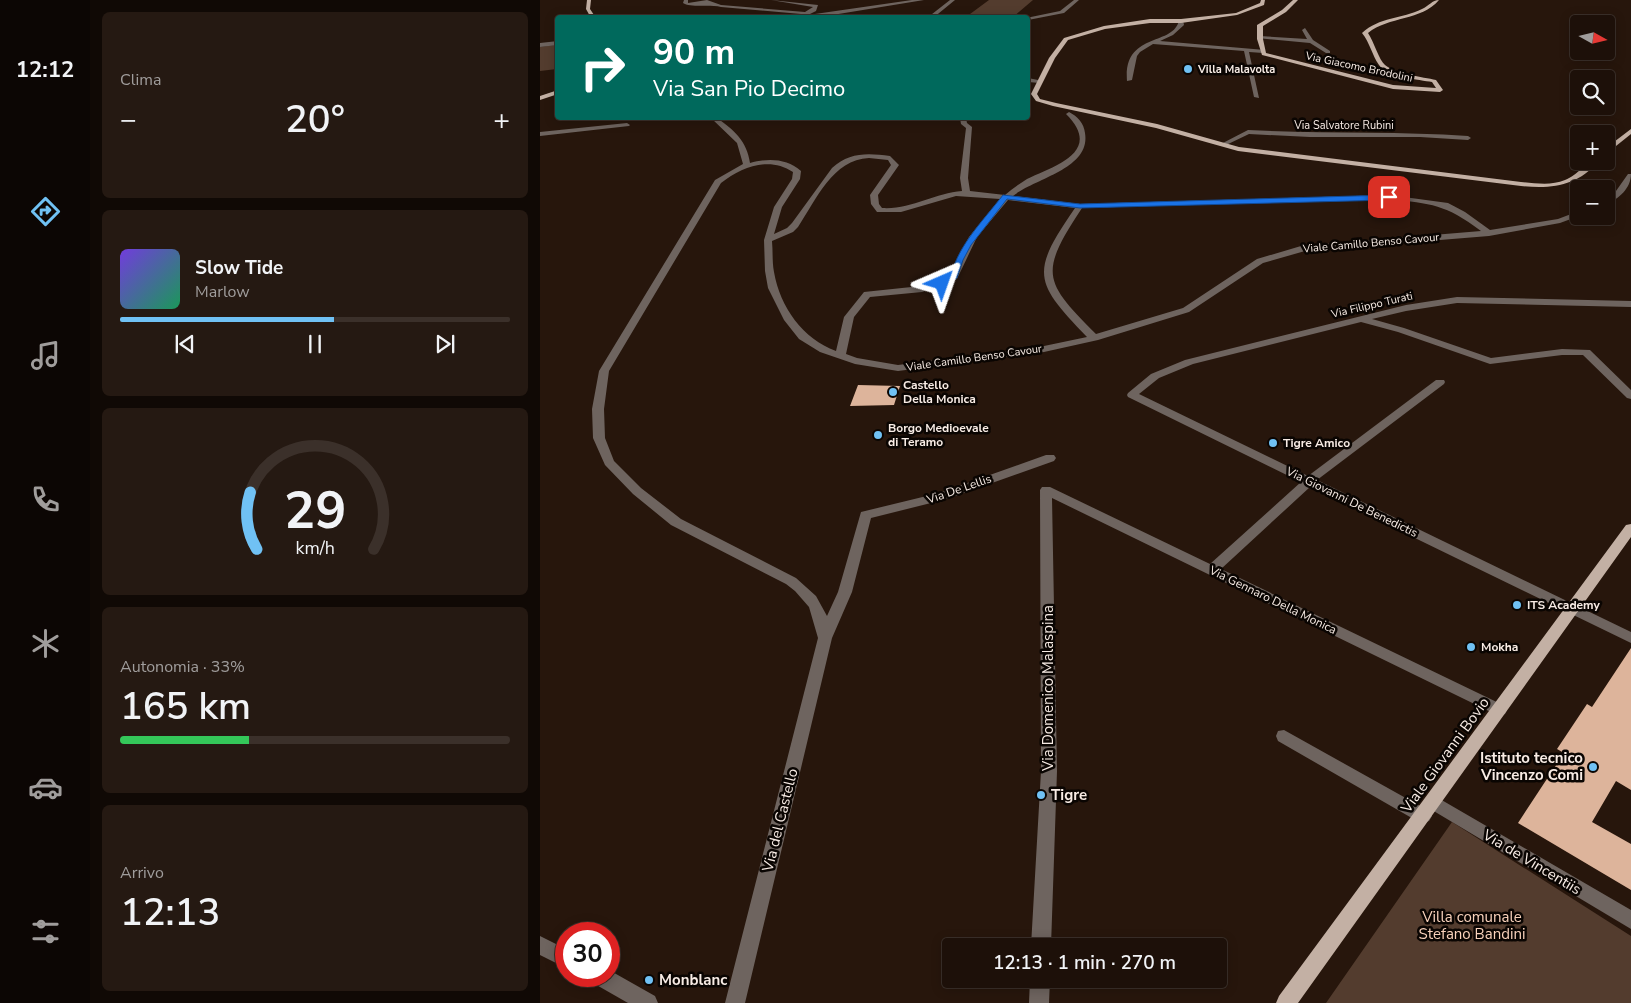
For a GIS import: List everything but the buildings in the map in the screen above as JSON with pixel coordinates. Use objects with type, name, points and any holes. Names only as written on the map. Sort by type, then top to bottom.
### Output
[{"type":"main road","points":[[589,0],[588,9],[592,15]]},
{"type":"main road","points":[[1263,0],[1262,4],[1237,14],[1150,21],[1104,28],[1066,39],[1052,58],[1034,94],[1038,100],[1046,103],[1157,126],[1222,145],[1264,154],[1540,186],[1560,186],[1574,180],[1586,170]]},
{"type":"main road","points":[[1263,51],[1260,25],[1284,11],[1296,0]]},
{"type":"main road","name":"Via Giacomo Brodolini","points":[[1263,51],[1264,54],[1292,62],[1393,87],[1440,90],[1434,81],[1394,72],[1382,66],[1371,41],[1365,33],[1372,25],[1427,8],[1437,0]]},
{"type":"main road","points":[[540,98],[555,93]]},
{"type":"main road","points":[[1615,144],[1631,131]]},
{"type":"main road","name":"Viale Giovanni Bovio","points":[[1286,1003],[1631,528]]},
{"type":"street","points":[[686,0],[685,3],[687,4],[709,3]]},
{"type":"street","points":[[702,0],[732,8],[797,15]]},
{"type":"street","points":[[773,0],[816,6],[807,15]]},
{"type":"street","points":[[813,15],[922,0]]},
{"type":"street","points":[[933,15],[953,0]]},
{"type":"street","points":[[1030,18],[1062,12],[1077,0]]},
{"type":"street","points":[[1129,80],[1134,56],[1151,42],[1176,31],[1181,25],[1181,20]]},
{"type":"street","points":[[1305,30],[1311,41],[1328,52]]},
{"type":"street","points":[[1260,38],[1311,41]]},
{"type":"street","points":[[1151,42],[1263,51]]},
{"type":"street","points":[[540,45],[555,43]]},
{"type":"street","points":[[1246,49],[1257,97]]},
{"type":"street","points":[[1030,80],[1041,78]]},
{"type":"street","points":[[840,356],[849,316],[867,294],[922,289],[954,277],[959,260],[968,244],[1005,197],[1025,183],[1075,158],[1083,133],[1078,119],[1069,114]]},
{"type":"street","points":[[717,120],[740,138],[746,152],[747,166]]},
{"type":"street","points":[[963,120],[964,124],[969,127],[964,178],[967,192]]},
{"type":"street","points":[[540,134],[627,124]]},
{"type":"street","name":"Via Salvatore Rubini","points":[[1222,145],[1248,132],[1310,135],[1420,135],[1468,138]]},
{"type":"street","points":[[768,240],[790,230],[795,225],[828,177],[847,159],[877,156],[890,158],[895,165],[874,195],[875,204],[880,210],[897,210],[950,194],[967,192],[1080,206],[1389,197],[1415,199],[1446,205],[1489,233]]},
{"type":"street","name":"Viale Camillo Benso Cavour","points":[[826,638],[821,612],[808,594],[791,581],[676,522],[637,490],[609,462],[599,438],[598,409],[604,371],[718,182],[728,173],[747,166],[772,161],[785,163],[797,171],[796,179],[778,207],[768,240],[769,271],[773,288],[789,320],[803,337],[810,342],[840,356],[878,366],[898,368],[1044,349],[1094,338],[1186,310],[1260,261],[1304,248],[1489,233],[1560,220],[1570,216]]},
{"type":"street","points":[[1615,196],[1631,176]]},
{"type":"street","points":[[1080,206],[1065,228],[1051,257],[1048,278],[1058,299],[1094,338]]},
{"type":"street","name":"Via Filippo Turati","points":[[1132,395],[1155,376],[1189,362],[1364,320],[1406,308],[1457,300],[1631,304]]},
{"type":"street","points":[[1364,320],[1402,330],[1490,361],[1562,352],[1586,352],[1631,396]]},
{"type":"street","points":[[1212,570],[1310,481],[1440,382]]},
{"type":"street","name":"Via Giovanni De Benedictis","points":[[1132,395],[1572,611],[1631,638]]},
{"type":"street","name":"Via De Lellis","points":[[865,515],[944,496],[1050,458]]},
{"type":"street","name":"Via Gennaro Della Monica","points":[[1046,490],[1499,710]]},
{"type":"street","name":"Via Domenico Malaspina","points":[[1042,938],[1049,771],[1046,490]]},
{"type":"street","name":"Via del Castello","points":[[735,1003],[826,638],[845,592],[865,515]]},
{"type":"street","name":"Via de Vincentiis","points":[[1284,736],[1428,809],[1631,920]]},
{"type":"street","points":[[540,945],[555,953]]},
{"type":"street","points":[[620,987],[648,1003]]},
{"type":"street","points":[[1039,1003],[1040,988]]},
{"type":"green space","points":[[989,0],[1033,0],[1015,15],[969,15]]},
{"type":"green space","points":[[555,45],[555,69],[540,71],[540,47]]},
{"type":"green space","name":"Villa comunale Stefano Bandini","points":[[1452,822],[1631,936],[1631,1003],[1326,1003]]},
{"type":"place","name":"Villa Malavolta","points":[[1188,69]]},
{"type":"place","name":"Castello Della Monica","points":[[893,392]]},
{"type":"place","name":"Borgo Medioevale di Teramo","points":[[878,435]]},
{"type":"place","name":"Tigre Amico","points":[[1273,443]]},
{"type":"place","name":"ITS Academy","points":[[1517,605]]},
{"type":"place","name":"Mokha","points":[[1471,647]]},
{"type":"place","name":"Istituto tecnico Vincenzo Comi","points":[[1593,767]]},
{"type":"place","name":"Tigre","points":[[1041,795]]},
{"type":"place","name":"Monblanc","points":[[649,980]]},
{"type":"route","points":[[942,283],[954,277],[959,260],[968,244],[1005,197],[1080,206],[1389,197]]}]
